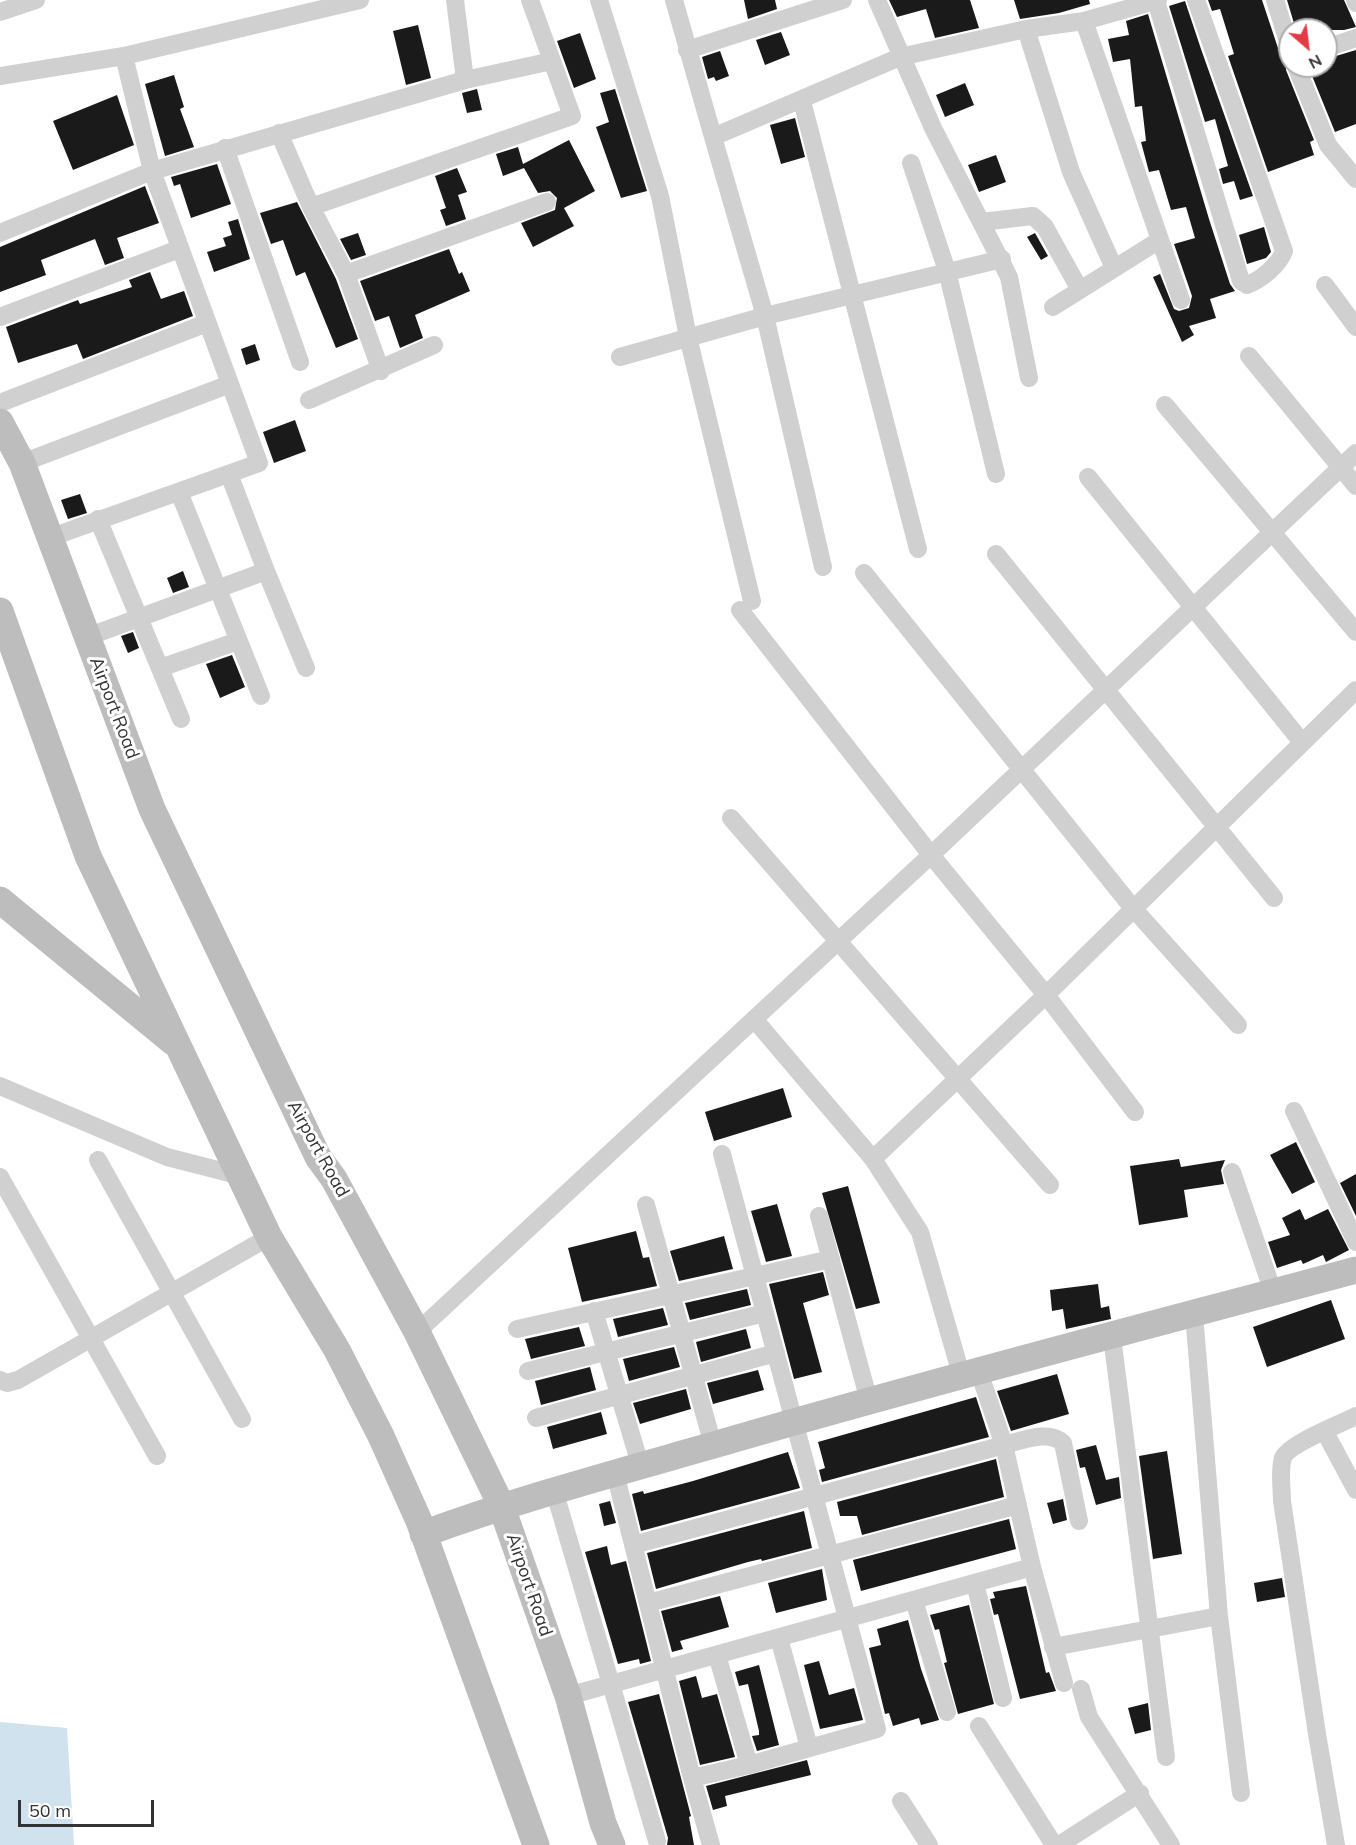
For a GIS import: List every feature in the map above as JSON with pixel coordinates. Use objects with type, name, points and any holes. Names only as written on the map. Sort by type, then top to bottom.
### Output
[{"type":"main road","name":"Airport Road","points":[[0,422],[22,463],[152,809],[318,1157],[334,1179],[417,1332],[501,1505],[568,1696],[603,1823],[612,1845]]},
{"type":"main road","points":[[0,611],[85,848],[269,1237],[337,1350],[381,1437],[423,1534],[536,1845]]},
{"type":"main road","points":[[0,900],[180,1048]]},
{"type":"main road","points":[[423,1534],[501,1505],[640,1464],[969,1372],[1112,1337],[1356,1270]]},
{"type":"street","points":[[0,12],[36,0]]},
{"type":"street","points":[[0,76],[124,56],[360,0]]},
{"type":"street","points":[[455,0],[465,80]]},
{"type":"street","points":[[311,207],[572,116],[530,0]]},
{"type":"street","points":[[599,0],[660,196],[746,606],[931,855],[1046,995],[1135,1112]]},
{"type":"street","points":[[674,0],[765,316],[823,567]]},
{"type":"street","points":[[687,50],[843,0]]},
{"type":"street","points":[[877,0],[900,57],[981,222],[1002,259],[1013,291],[1029,378]]},
{"type":"street","points":[[714,136],[802,101],[900,57],[1026,29],[1084,21],[1157,0],[1214,197],[1241,281],[1247,285],[1255,282],[1281,260],[1284,251],[1196,0]]},
{"type":"street","points":[[1275,0],[1281,18]]},
{"type":"street","points":[[1084,21],[1180,300]]},
{"type":"street","points":[[1026,29],[1071,172],[1114,268]]},
{"type":"street","points":[[1338,44],[1356,38]]},
{"type":"street","points":[[49,538],[259,463],[152,171],[124,56]]},
{"type":"street","points":[[0,233],[152,171],[225,148],[465,80],[552,61]]},
{"type":"street","points":[[1301,78],[1328,145],[1356,179]]},
{"type":"street","points":[[802,101],[918,549]]},
{"type":"street","points":[[279,133],[311,207],[346,274],[381,371]]},
{"type":"street","points":[[225,148],[300,362]]},
{"type":"street","points":[[911,163],[947,272],[996,474]]},
{"type":"street","points":[[346,274],[547,202]]},
{"type":"street","points":[[981,222],[1033,216],[1045,227],[1080,290]]},
{"type":"street","points":[[1053,307],[1158,241]]},
{"type":"street","points":[[0,317],[179,249]]},
{"type":"street","points":[[620,357],[765,316],[1002,259]]},
{"type":"street","points":[[1325,285],[1356,327]]},
{"type":"street","points":[[0,403],[207,323]]},
{"type":"street","points":[[309,400],[381,371],[434,345]]},
{"type":"street","points":[[1249,356],[1356,486]]},
{"type":"street","points":[[22,463],[230,384]]},
{"type":"street","points":[[1165,405],[1356,632]]},
{"type":"street","points":[[417,1332],[931,855],[1356,453]]},
{"type":"street","points":[[229,474],[306,668]]},
{"type":"street","points":[[1088,477],[1301,741]]},
{"type":"street","points":[[179,492],[261,696]]},
{"type":"street","points":[[98,519],[181,719]]},
{"type":"street","points":[[996,554],[1274,898]]},
{"type":"street","points":[[87,637],[266,571]]},
{"type":"street","points":[[864,573],[1132,907],[1238,1025]]},
{"type":"street","points":[[160,668],[238,641]]},
{"type":"street","points":[[873,1159],[1046,995],[1132,907],[1356,690]]},
{"type":"street","points":[[731,818],[1050,1185]]},
{"type":"street","points":[[754,1019],[873,1159],[920,1232],[969,1372],[1004,1444],[1053,1647],[1089,1717],[1140,1793],[1171,1845]]},
{"type":"street","points":[[0,1086],[167,1157],[241,1176]]},
{"type":"street","points":[[1294,1111],[1356,1242]]},
{"type":"street","points":[[692,1778],[749,1765],[877,1729],[722,1154]]},
{"type":"street","points":[[98,1160],[242,1419]]},
{"type":"street","points":[[1232,1172],[1273,1292]]},
{"type":"street","points":[[0,1177],[157,1456]]},
{"type":"street","points":[[646,1205],[713,1445]]},
{"type":"street","points":[[819,1216],[869,1401]]},
{"type":"street","points":[[0,1380],[8,1383],[18,1380],[269,1237]]},
{"type":"street","points":[[517,1329],[831,1259]]},
{"type":"street","points":[[594,1311],[640,1464]]},
{"type":"street","points":[[528,1371],[765,1313]]},
{"type":"street","points":[[1194,1314],[1219,1616],[1241,1793]]},
{"type":"street","points":[[1112,1337],[1166,1757]]},
{"type":"street","points":[[536,1418],[776,1353]]},
{"type":"street","points":[[1336,1845],[1282,1501],[1283,1456],[1292,1447],[1356,1416]]},
{"type":"street","points":[[1325,1432],[1356,1490]]},
{"type":"street","points":[[633,1545],[1004,1444],[1047,1435],[1055,1436],[1063,1443],[1079,1521]]},
{"type":"street","points":[[615,1473],[711,1845]]},
{"type":"street","points":[[554,1490],[657,1841]]},
{"type":"street","points":[[648,1603],[1018,1505]]},
{"type":"street","points":[[568,1696],[1032,1567]]},
{"type":"street","points":[[975,1583],[1003,1698]]},
{"type":"street","points":[[914,1600],[947,1712]]},
{"type":"street","points":[[1053,1647],[1219,1616]]},
{"type":"street","points":[[779,1638],[809,1747]]},
{"type":"street","points":[[717,1655],[749,1765]]},
{"type":"street","points":[[979,1726],[1054,1845]]},
{"type":"street","points":[[1059,1845],[1140,1793]]},
{"type":"street","points":[[901,1801],[929,1845]]},
{"type":"water","points":[[0,1722],[67,1728],[74,1845],[0,1845]]},
{"type":"building","points":[[744,0],[775,0],[777,9],[748,19]]},
{"type":"building","points":[[889,0],[970,0],[979,28],[935,38],[926,9],[897,17]]},
{"type":"building","points":[[1014,0],[1089,0],[1090,4],[1059,13],[1020,19]]},
{"type":"building","points":[[1208,0],[1262,0],[1278,48],[1278,78],[1289,78],[1314,140],[1310,142],[1314,155],[1268,172],[1228,56],[1234,54],[1220,9],[1212,11]]},
{"type":"building","points":[[1287,0],[1344,0],[1356,27],[1338,30],[1338,18],[1292,18]]},
{"type":"building","points":[[1185,1],[1253,196],[1240,200],[1234,181],[1223,184],[1219,169],[1228,166],[1215,119],[1205,122],[1169,6]]},
{"type":"building","points":[[1148,14],[1209,219],[1230,284],[1235,291],[1210,299],[1216,318],[1189,326],[1194,335],[1182,342],[1153,277],[1160,274],[1174,309],[1179,311],[1189,308],[1192,296],[1174,244],[1195,238],[1186,207],[1171,210],[1159,170],[1149,172],[1141,142],[1146,141],[1142,106],[1135,107],[1130,59],[1113,62],[1108,39],[1129,35],[1126,21]]},
{"type":"building","points":[[418,25],[431,78],[406,85],[393,31]]},
{"type":"building","points":[[781,32],[790,55],[765,65],[756,40]]},
{"type":"building","points":[[580,33],[596,79],[574,88],[557,41]]},
{"type":"building","points":[[1356,50],[1356,124],[1335,132],[1313,78],[1338,78],[1338,55]]},
{"type":"building","points":[[720,51],[729,76],[716,81],[714,77],[708,79],[702,57]]},
{"type":"building","points":[[174,75],[184,107],[180,109],[194,147],[165,156],[145,84]]},
{"type":"building","points":[[965,83],[974,105],[945,117],[936,95]]},
{"type":"building","points":[[477,89],[482,110],[467,113],[462,93]]},
{"type":"building","points":[[615,89],[647,191],[621,198],[596,127],[609,122],[600,93]]},
{"type":"building","points":[[117,95],[134,145],[73,170],[53,121]]},
{"type":"building","points":[[795,118],[805,157],[781,164],[770,125]]},
{"type":"building","points":[[569,140],[595,191],[564,208],[574,226],[533,247],[521,223],[555,210],[557,198],[550,191],[538,193],[524,168],[503,176],[496,154],[518,147],[523,164]]},
{"type":"building","points":[[996,155],[1006,182],[979,192],[968,165]]},
{"type":"building","points":[[217,164],[231,204],[191,218],[180,184],[174,186],[171,177]]},
{"type":"building","points":[[457,168],[467,192],[458,195],[466,219],[446,226],[440,210],[446,208],[435,176]]},
{"type":"building","points":[[145,186],[159,223],[117,238],[124,258],[105,265],[95,239],[41,260],[46,275],[0,292],[0,247]]},
{"type":"building","points":[[297,202],[336,279],[358,339],[336,348],[305,272],[296,276],[283,240],[271,244],[260,213]]},
{"type":"building","points":[[238,219],[250,259],[214,272],[207,252],[226,246],[223,238],[232,235],[228,222]]},
{"type":"building","points":[[1264,227],[1271,252],[1266,258],[1247,264],[1239,235]]},
{"type":"building","points":[[358,233],[366,255],[351,260],[340,239]]},
{"type":"building","points":[[1035,233],[1048,256],[1041,260],[1027,237]]},
{"type":"building","points":[[449,249],[459,274],[462,272],[470,291],[415,315],[423,338],[400,348],[389,316],[375,321],[360,281]]},
{"type":"building","points":[[150,272],[161,299],[184,291],[193,316],[83,359],[77,344],[18,363],[6,327],[78,300],[80,304],[132,287],[129,280]]},
{"type":"building","points":[[255,344],[260,360],[246,365],[241,349]]},
{"type":"building","points":[[295,420],[306,451],[274,463],[263,432]]},
{"type":"building","points":[[80,494],[87,513],[68,519],[61,500]]},
{"type":"building","points":[[183,571],[189,587],[173,593],[167,578]]},
{"type":"building","points":[[133,632],[139,648],[128,653],[121,636]]},
{"type":"building","points":[[232,655],[245,687],[220,698],[206,664]]},
{"type":"building","points":[[783,1088],[792,1117],[714,1141],[705,1112]]},
{"type":"building","points":[[1296,1142],[1315,1182],[1292,1194],[1270,1155]]},
{"type":"building","points":[[1179,1159],[1181,1167],[1225,1160],[1221,1170],[1224,1184],[1184,1190],[1188,1217],[1139,1225],[1130,1166]]},
{"type":"building","points":[[1356,1174],[1356,1216],[1340,1183]]},
{"type":"building","points":[[848,1186],[880,1303],[856,1309],[822,1193]]},
{"type":"building","points":[[777,1204],[792,1256],[766,1262],[751,1211]]},
{"type":"building","points":[[1300,1209],[1305,1220],[1328,1209],[1349,1250],[1326,1262],[1323,1255],[1303,1264],[1301,1260],[1277,1268],[1268,1242],[1290,1235],[1282,1218]]},
{"type":"building","points":[[636,1231],[643,1258],[649,1257],[657,1286],[582,1302],[568,1248]]},
{"type":"building","points":[[724,1236],[733,1269],[679,1281],[670,1251]]},
{"type":"building","points":[[823,1272],[829,1295],[803,1303],[822,1372],[794,1379],[769,1284]]},
{"type":"building","points":[[1098,1284],[1101,1308],[1109,1306],[1111,1319],[1066,1329],[1063,1309],[1052,1311],[1050,1290]]},
{"type":"building","points":[[747,1289],[751,1305],[690,1320],[685,1303]]},
{"type":"building","points":[[1331,1300],[1345,1339],[1267,1367],[1253,1327]]},
{"type":"building","points":[[663,1308],[668,1325],[618,1337],[613,1319]]},
{"type":"building","points":[[579,1327],[585,1346],[531,1359],[525,1339]]},
{"type":"building","points":[[746,1329],[751,1348],[701,1362],[696,1342]]},
{"type":"building","points":[[674,1347],[680,1367],[629,1381],[623,1359]]},
{"type":"building","points":[[590,1367],[596,1390],[541,1405],[535,1381]]},
{"type":"building","points":[[758,1370],[764,1390],[713,1404],[707,1383]]},
{"type":"building","points":[[1057,1374],[1069,1414],[1011,1431],[997,1391]]},
{"type":"building","points":[[686,1389],[691,1409],[640,1424],[633,1403]]},
{"type":"building","points":[[976,1397],[989,1437],[822,1482],[819,1470],[825,1468],[818,1442]]},
{"type":"building","points":[[601,1412],[607,1434],[553,1449],[547,1427]]},
{"type":"building","points":[[1096,1445],[1106,1480],[1119,1477],[1121,1498],[1096,1505],[1085,1467],[1080,1468],[1076,1450]]},
{"type":"building","points":[[1167,1451],[1182,1554],[1153,1559],[1139,1456]]},
{"type":"building","points":[[788,1452],[800,1488],[641,1531],[632,1494],[643,1491],[644,1494],[693,1481]]},
{"type":"building","points":[[996,1459],[1004,1497],[862,1535],[857,1516],[840,1516],[837,1502]]},
{"type":"building","points":[[1063,1499],[1067,1520],[1053,1524],[1047,1503]]},
{"type":"building","points":[[610,1501],[616,1523],[604,1526],[599,1504]]},
{"type":"building","points":[[804,1511],[812,1548],[762,1561],[761,1559],[748,1562],[656,1589],[647,1553]]},
{"type":"building","points":[[1009,1519],[1016,1549],[861,1591],[853,1560]]},
{"type":"building","points":[[607,1546],[611,1565],[626,1561],[651,1661],[640,1664],[639,1659],[618,1664],[585,1552]]},
{"type":"building","points":[[822,1569],[827,1600],[776,1613],[768,1583]]},
{"type":"building","points":[[1282,1578],[1285,1597],[1257,1602],[1254,1583]]},
{"type":"building","points":[[1026,1586],[1046,1673],[1049,1672],[1056,1691],[1020,1699],[998,1614],[994,1615],[990,1599],[995,1598],[993,1592]]},
{"type":"building","points":[[720,1596],[729,1627],[680,1641],[683,1649],[672,1652],[661,1611]]},
{"type":"building","points":[[969,1605],[994,1704],[958,1714],[944,1663],[947,1662],[939,1629],[935,1630],[930,1615]]},
{"type":"building","points":[[908,1620],[921,1669],[939,1720],[921,1725],[919,1718],[893,1726],[889,1713],[885,1714],[869,1648],[881,1645],[877,1629]]},
{"type":"building","points":[[819,1661],[829,1695],[854,1688],[863,1720],[820,1729],[804,1665]]},
{"type":"building","points":[[759,1665],[779,1745],[757,1751],[752,1736],[759,1735],[759,1731],[748,1684],[739,1686],[735,1672]]},
{"type":"building","points":[[696,1676],[702,1698],[717,1694],[735,1757],[700,1765],[679,1681]]},
{"type":"building","points":[[659,1694],[691,1816],[689,1817],[694,1845],[667,1845],[668,1838],[628,1702]]},
{"type":"building","points":[[1148,1703],[1151,1730],[1135,1734],[1128,1708]]},
{"type":"building","points":[[807,1760],[811,1775],[725,1796],[727,1806],[713,1810],[706,1786]]}]
